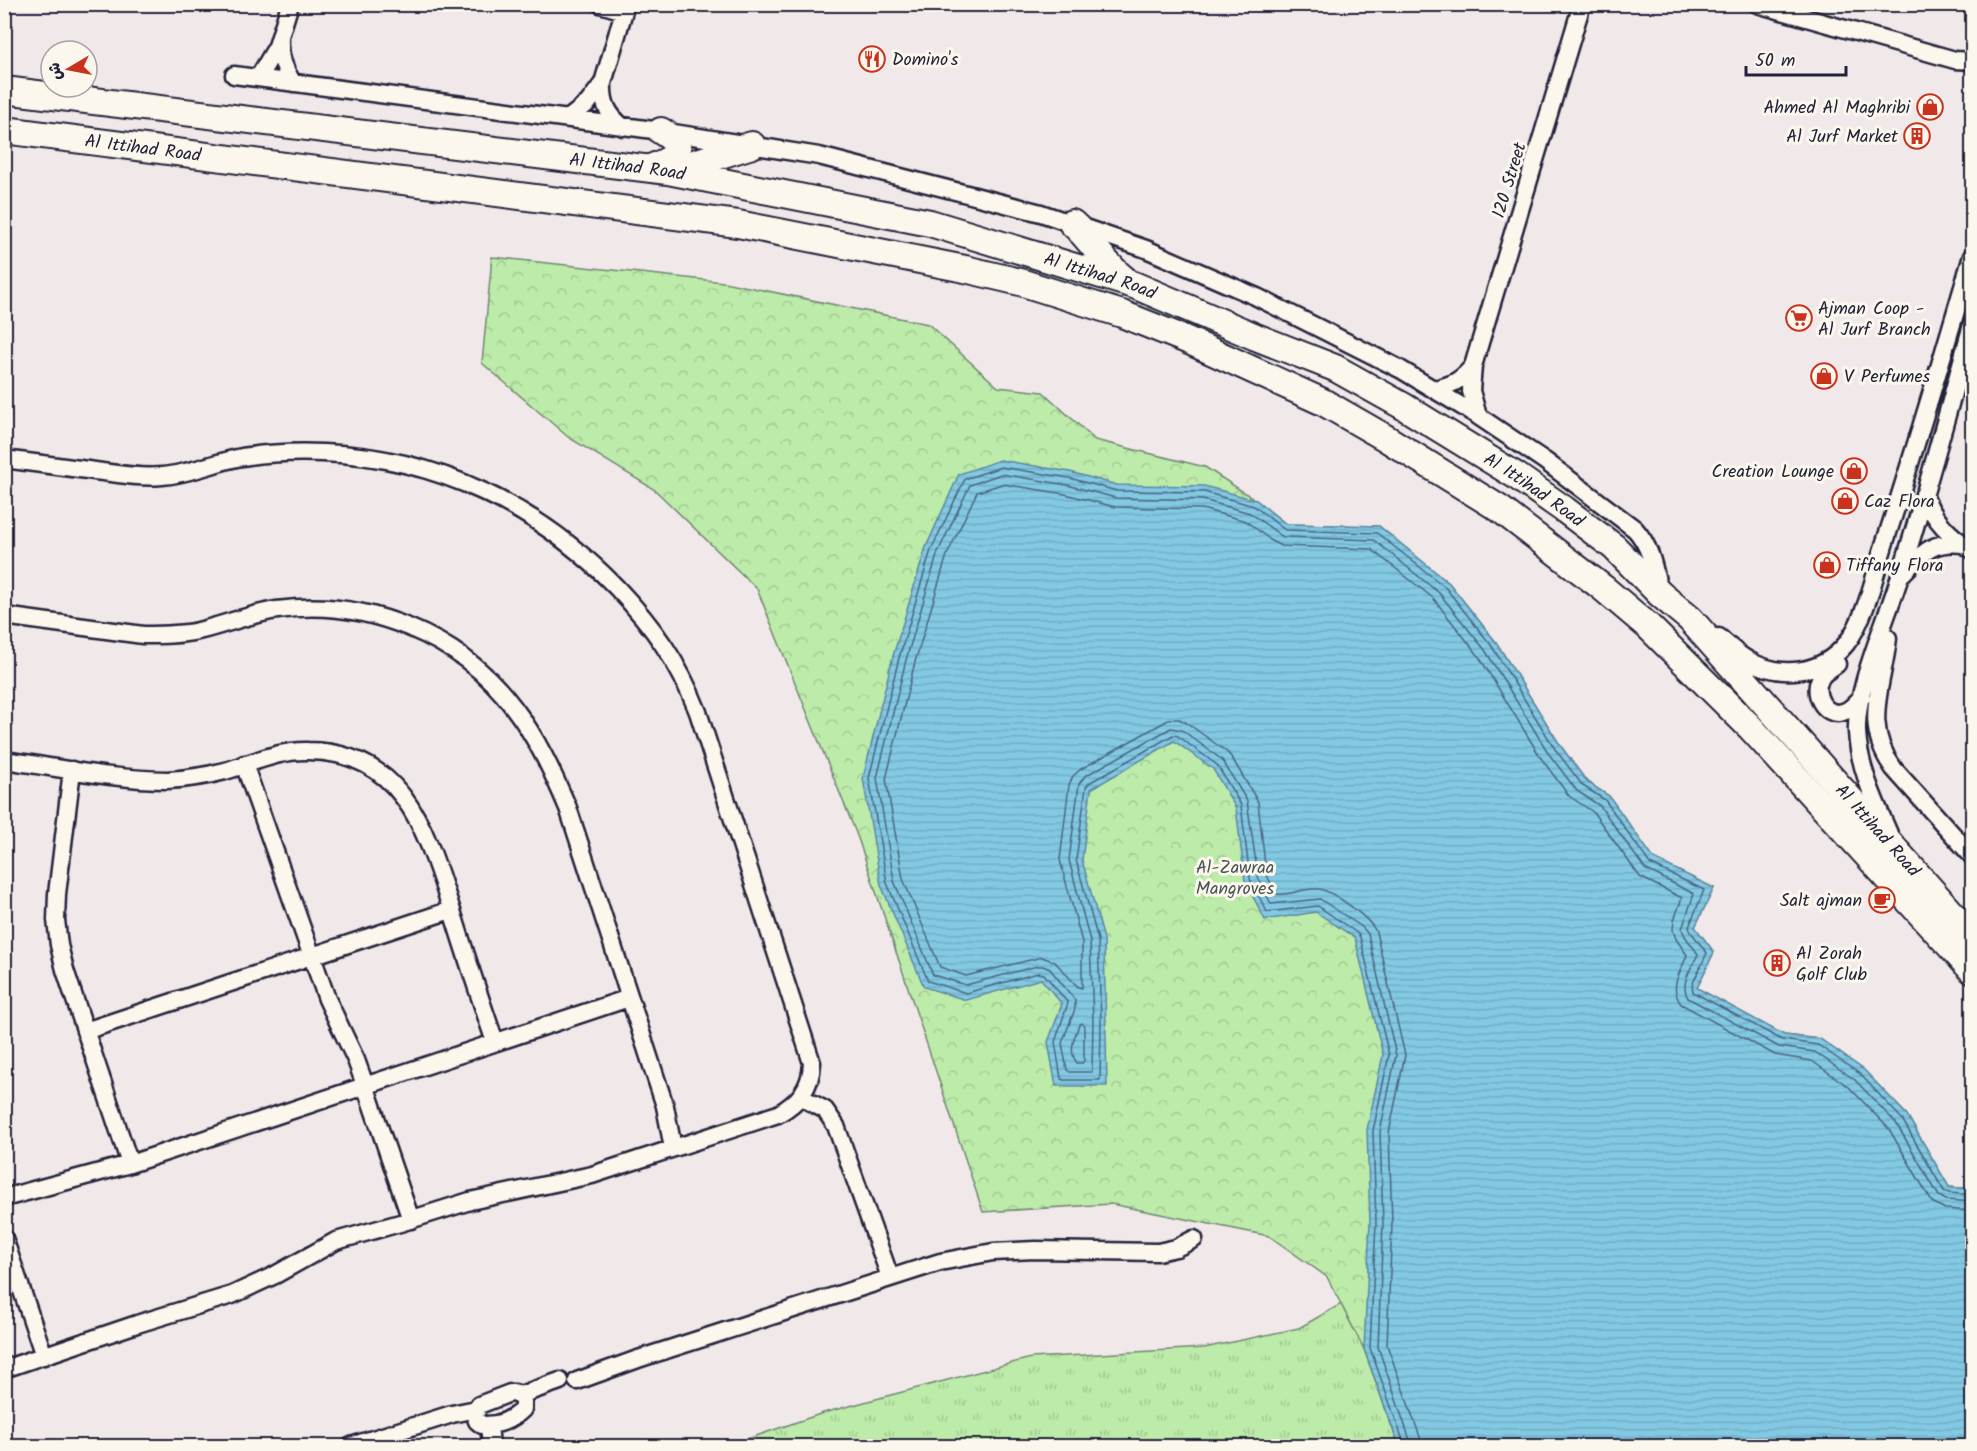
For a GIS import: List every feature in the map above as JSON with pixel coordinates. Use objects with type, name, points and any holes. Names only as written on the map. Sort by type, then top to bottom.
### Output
[{"type":"highway","name":"Al Ittihad Road","points":[[4,90],[659,170],[930,223],[1134,285],[1335,368],[1403,406],[1515,475],[1614,547],[1660,594],[1690,619],[1972,936]]},
{"type":"highway","name":"Al Ittihad Road","points":[[4,130],[738,224],[1020,282],[1122,314],[1197,344],[1323,402],[1384,437],[1500,509],[1603,588],[1649,627],[1750,727],[1972,970]]},
{"type":"highway","points":[[659,170],[672,159],[678,147],[674,139],[661,131]]},
{"type":"highway","points":[[659,170],[752,145]]},
{"type":"highway","points":[[1072,223],[1086,237],[1105,263],[1134,285]]},
{"type":"street","points":[[258,78],[272,55],[290,4]]},
{"type":"street","points":[[600,4],[625,8],[603,83],[606,108],[613,119],[623,127]]},
{"type":"street","name":"120 Street","points":[[1478,416],[1471,391],[1473,366],[1582,4]]},
{"type":"street","points":[[1756,4],[1795,9],[1955,60],[1972,61]]},
{"type":"street","points":[[280,36],[280,56],[293,82]]},
{"type":"street","points":[[1955,60],[1972,72]]},
{"type":"street","points":[[234,75],[568,118],[819,156],[1002,202],[1146,249],[1257,297],[1400,369],[1478,416],[1545,461],[1635,529],[1646,543],[1660,594]]},
{"type":"street","points":[[568,118],[588,103],[603,83]]},
{"type":"street","points":[[1690,619],[1713,632],[1746,659],[1774,671],[1812,668],[1829,658],[1845,644],[1857,624],[1878,565],[1972,256]]},
{"type":"street","points":[[1898,853],[1869,784],[1859,750],[1858,714],[1972,326]]},
{"type":"street","points":[[1433,389],[1456,382],[1473,366]]},
{"type":"street","points":[[4,459],[138,477],[173,475],[242,458],[269,454],[324,453],[360,456],[425,469],[468,484],[513,505],[559,536],[601,572],[641,613],[674,659],[687,684],[702,723],[810,1054],[810,1079],[801,1097],[778,1114],[592,1175],[470,1202],[336,1240],[275,1275],[216,1301],[138,1324],[4,1369]]},
{"type":"street","points":[[1924,494],[1928,506],[1941,525],[1968,547]]},
{"type":"street","points":[[1900,576],[1922,553],[1934,546],[1949,543],[1968,547]]},
{"type":"street","points":[[4,616],[144,635],[161,635],[197,631],[257,613],[279,609],[345,610],[388,619],[418,631],[466,659],[498,689],[526,724],[542,751],[568,808],[665,1106],[673,1148]]},
{"type":"street","points":[[1887,619],[1887,649],[1875,727],[1879,742],[1894,769],[1972,856]]},
{"type":"street","points":[[1845,644],[1837,663],[1821,676],[1817,686],[1818,696],[1827,709],[1841,713],[1851,708],[1862,697]]},
{"type":"street","points":[[4,760],[167,780],[205,776],[280,753],[320,751],[348,757],[386,777],[414,813],[428,839],[495,1042]]},
{"type":"street","points":[[244,764],[311,956],[336,1021],[356,1060],[411,1220]]},
{"type":"street","points":[[72,770],[57,894],[56,920],[59,945],[65,970],[130,1164]]},
{"type":"street","points":[[85,1031],[451,910]]},
{"type":"street","points":[[4,1198],[130,1164],[629,998]]},
{"type":"street","points":[[801,1097],[825,1110],[836,1126],[890,1277]]},
{"type":"street","points":[[4,1238],[44,1356]]},
{"type":"street","points":[[351,1446],[452,1414],[476,1409],[483,1403],[510,1394],[520,1395],[568,1381],[940,1262],[993,1252],[1056,1249],[1158,1252],[1176,1248],[1194,1239]]},
{"type":"street","points":[[476,1409],[477,1421],[482,1425],[505,1422],[519,1413],[524,1404],[520,1395]]},
{"type":"street","points":[[489,1425],[491,1446]]},
{"type":"green space","name":"Al-Zawraa Mangroves","points":[[492,257],[724,282],[928,324],[998,387],[1043,392],[1095,440],[1205,467],[1256,500],[1286,524],[1379,526],[1449,583],[1496,642],[1560,745],[1587,782],[1609,796],[1654,859],[1714,888],[1695,927],[1714,952],[1697,988],[1784,1035],[1820,1039],[1864,1070],[1907,1115],[1949,1187],[1972,1189],[1972,1446],[1399,1446],[1364,1349],[1327,1277],[1269,1236],[1111,1204],[983,1212],[858,838],[757,589],[655,490],[568,437],[482,363]]},
{"type":"green space","points":[[1341,1304],[1364,1349],[1399,1446],[727,1446],[823,1413],[1031,1358],[1204,1348],[1299,1328]]},
{"type":"water","name":"Al-Zawraa Mangroves","points":[[1000,460],[1070,472],[1117,485],[1204,486],[1256,500],[1286,524],[1379,526],[1449,583],[1496,642],[1560,745],[1587,782],[1609,796],[1654,859],[1714,888],[1695,927],[1714,952],[1697,988],[1784,1035],[1820,1039],[1864,1070],[1907,1115],[1949,1187],[1972,1189],[1972,1446],[1399,1446],[1364,1349],[1370,1223],[1367,1130],[1383,1055],[1355,938],[1316,912],[1265,920],[1245,881],[1236,808],[1213,769],[1174,741],[1091,789],[1082,860],[1104,939],[1107,1086],[1056,1086],[1048,1042],[1062,1004],[1041,979],[966,1000],[924,987],[881,885],[863,778],[893,656],[926,547],[959,474]]},
{"type":"place","name":"Domino's","points":[[872,59]]},
{"type":"place","name":"Ahmed Al Maghribi","points":[[1930,107]]},
{"type":"place","name":"Al Jurf Market","points":[[1917,136]]},
{"type":"place","name":"Ajman Coop - Al Jurf Branch","points":[[1799,318]]},
{"type":"place","name":"V Perfumes","points":[[1824,376]]},
{"type":"place","name":"Creation Lounge","points":[[1854,471]]},
{"type":"place","name":"Caz Flora","points":[[1845,501]]},
{"type":"place","name":"Tiffany Flora","points":[[1827,565]]},
{"type":"place","name":"Salt ajman","points":[[1882,900]]},
{"type":"place","name":"Al Zorah Golf Club","points":[[1777,963]]}]
